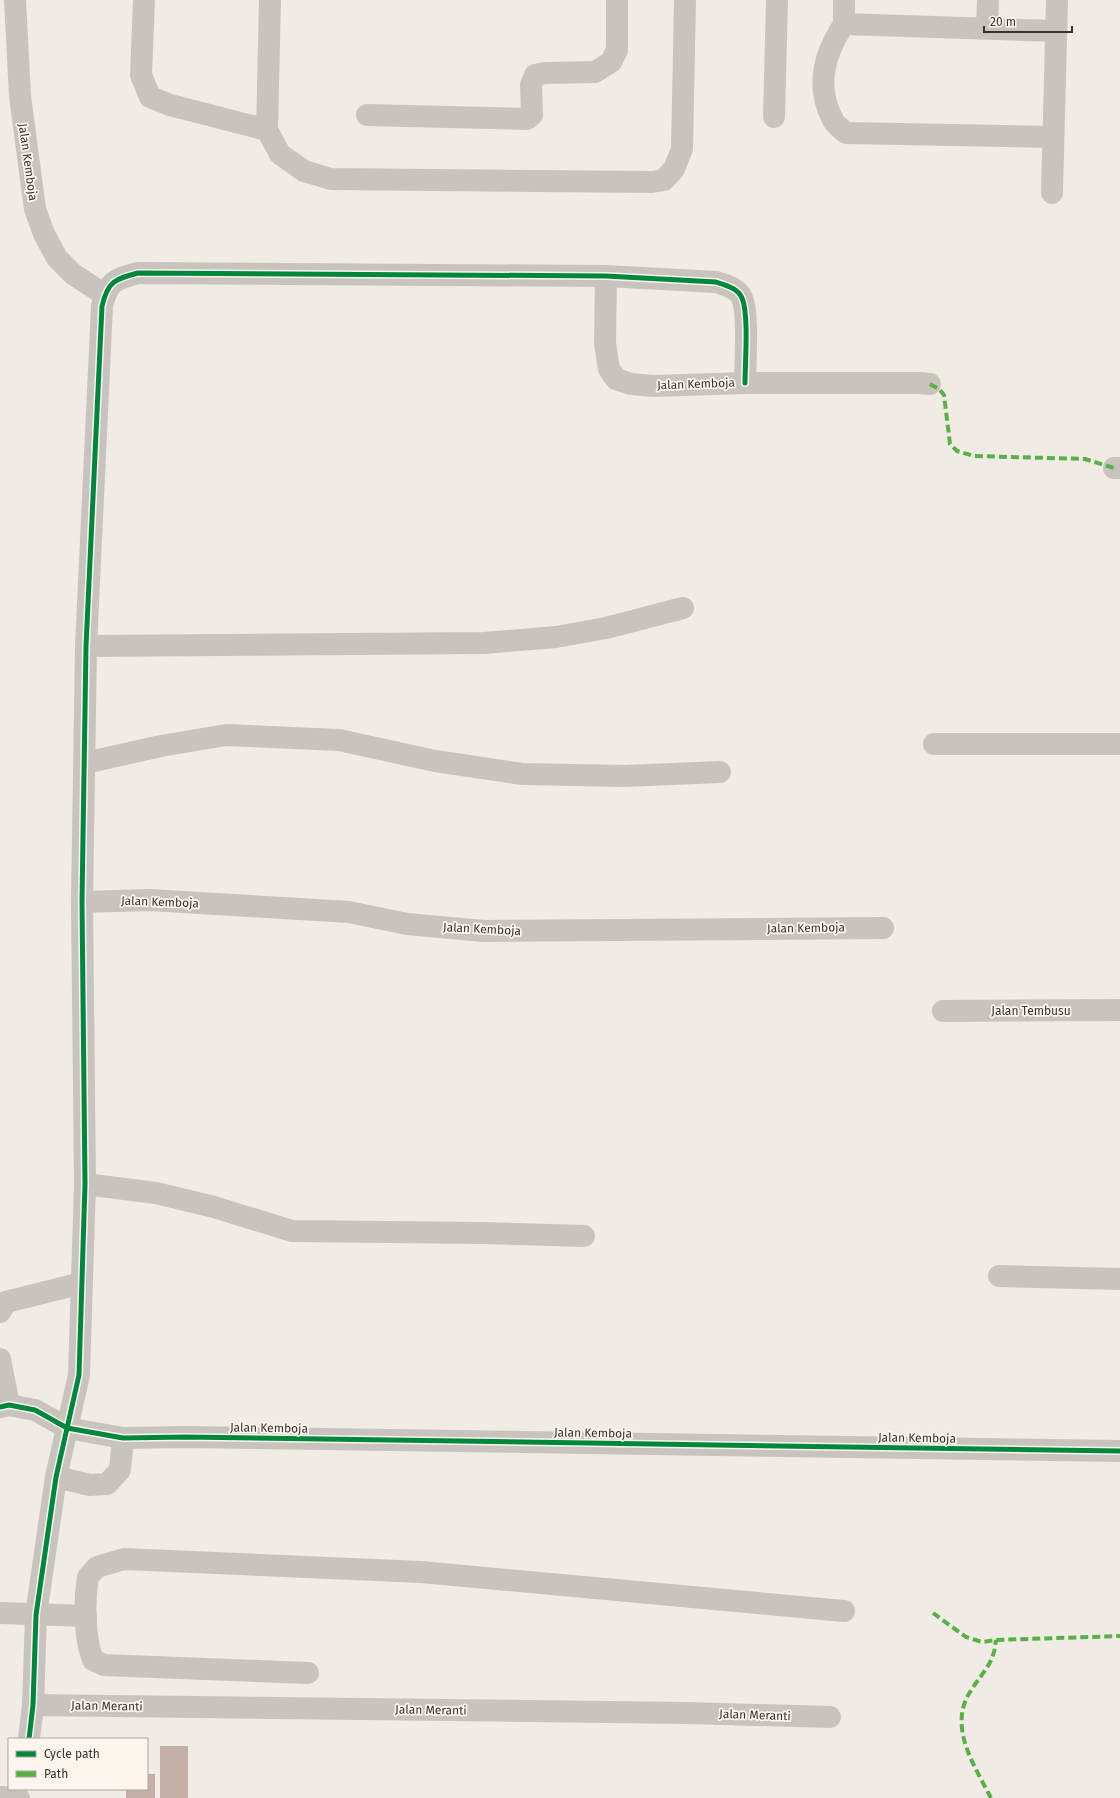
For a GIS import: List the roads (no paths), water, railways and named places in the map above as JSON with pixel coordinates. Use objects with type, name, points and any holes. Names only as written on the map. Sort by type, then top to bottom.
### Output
[{"type":"street","name":"Jalan Kemboja","points":[[15,0],[20,96],[35,209],[44,234],[57,258],[73,274],[105,295]]},
{"type":"street","points":[[144,0],[141,75],[150,97],[170,105],[267,130]]},
{"type":"street","points":[[270,0],[267,130],[280,154],[304,171],[331,179],[644,182],[664,180],[674,169],[682,149],[685,0]]},
{"type":"street","points":[[367,115],[527,119],[532,115],[531,85],[535,75],[595,72],[611,62],[617,50],[617,0]]},
{"type":"street","points":[[774,117],[777,0]]},
{"type":"street","points":[[844,0],[844,24],[828,52],[824,71],[824,97],[833,121],[846,133],[1054,137]]},
{"type":"street","points":[[987,28],[988,0]]},
{"type":"street","points":[[1052,193],[1057,0]]},
{"type":"street","points":[[844,24],[1056,30]]},
{"type":"street","points":[[29,1738],[36,1615],[56,1477],[79,1375],[86,1184],[82,902],[86,646],[102,306],[106,290],[119,278],[138,273],[606,276],[716,282],[731,286],[742,297],[745,320],[745,382]]},
{"type":"street","name":"Jalan Kemboja","points":[[606,276],[605,343],[609,370],[616,379],[631,384],[653,386],[745,382],[930,384]]},
{"type":"street","points":[[86,646],[484,643],[556,637],[606,628],[682,608]]},
{"type":"street","points":[[84,763],[161,746],[226,735],[339,740],[435,761],[522,774],[624,776],[720,772]]},
{"type":"street","points":[[934,744],[1120,744]]},
{"type":"street","name":"Jalan Kemboja","points":[[82,902],[150,900],[349,912],[407,924],[484,931],[883,928]]},
{"type":"street","name":"Jalan Tembusu","points":[[943,1011],[1120,1010]]},
{"type":"street","points":[[86,1184],[156,1193],[214,1207],[292,1231],[482,1232],[584,1236]]},
{"type":"street","points":[[999,1276],[1120,1279]]},
{"type":"street","points":[[0,1312],[6,1302],[82,1283]]},
{"type":"street","points":[[0,1359],[4,1406]]},
{"type":"street","name":"Jalan Kemboja","points":[[4,1406],[35,1410],[67,1428],[124,1438],[209,1437],[1120,1451]]},
{"type":"street","points":[[56,1477],[90,1485],[107,1484],[120,1470],[124,1438]]},
{"type":"street","points":[[308,1673],[104,1665],[93,1660],[90,1650],[86,1616],[88,1577],[97,1567],[124,1560],[421,1572],[844,1611]]},
{"type":"street","points":[[0,1613],[86,1616]]},
{"type":"street","name":"Jalan Meranti","points":[[32,1705],[656,1713],[830,1717]]},
{"type":"street","points":[[0,1796],[19,1798]]}]
